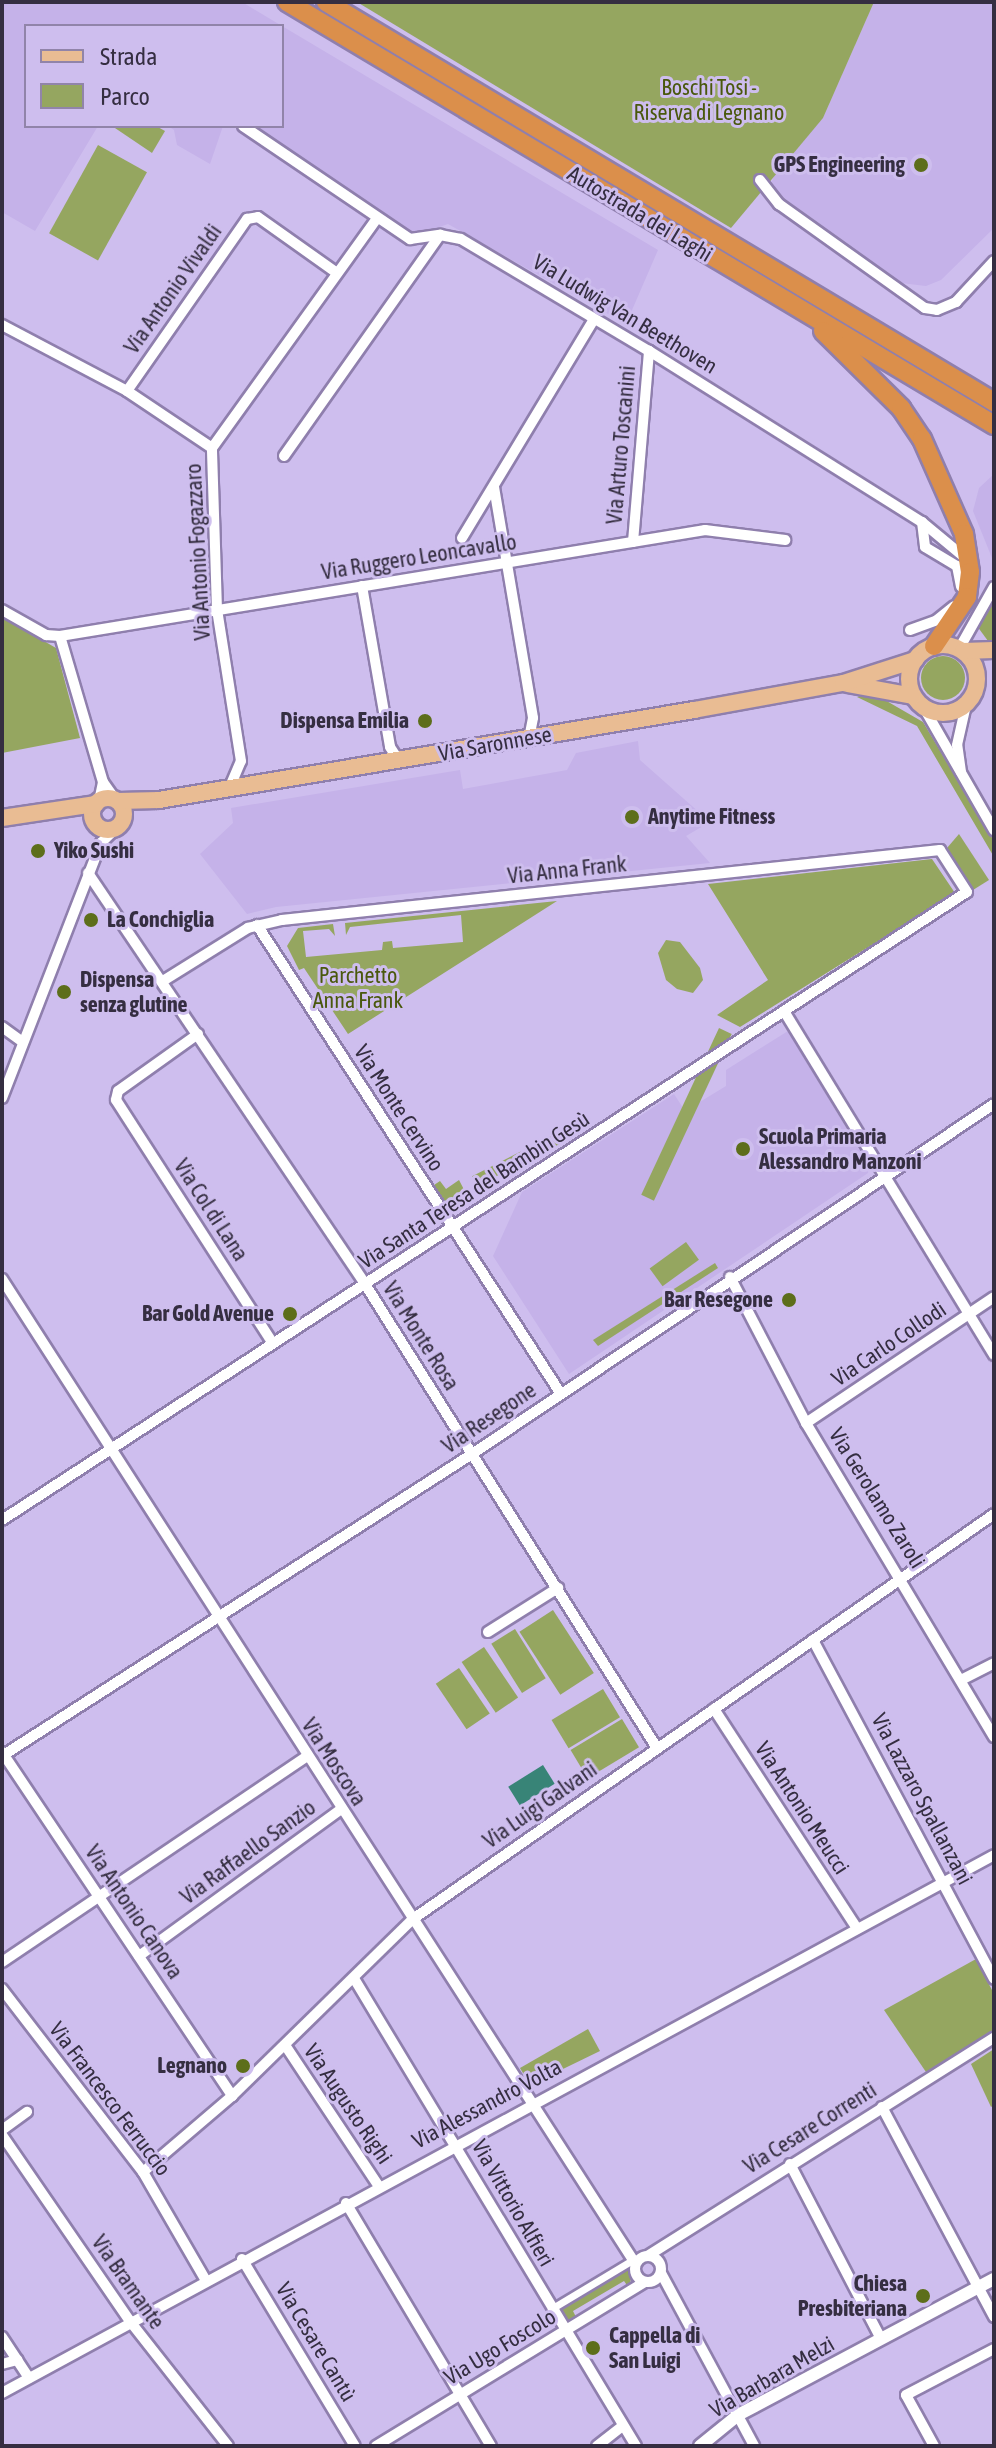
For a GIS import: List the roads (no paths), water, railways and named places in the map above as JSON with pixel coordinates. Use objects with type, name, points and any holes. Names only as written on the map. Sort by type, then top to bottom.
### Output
[{"type":"highway","name":"Autostrada dei Laghi","points":[[287,2],[994,425]]},
{"type":"highway","name":"Autostrada dei Laghi","points":[[326,2],[994,402]]},
{"type":"highway","points":[[801,310],[901,408],[922,439],[964,534],[970,572],[960,613],[934,646]]},
{"type":"main road","name":"Via Saronnese","points":[[2,826],[107,816],[146,802],[843,683],[915,660],[934,646]]},
{"type":"main road","points":[[934,646],[994,650]]},
{"type":"main road","points":[[961,650],[973,662],[976,686],[966,705]]},
{"type":"main road","points":[[915,660],[909,675],[919,702]]},
{"type":"main road","points":[[976,686],[994,677]]},
{"type":"main road","name":"Via Saronnese","points":[[843,683],[919,702],[946,713],[966,705]]},
{"type":"main road","name":"Via Saronnese","points":[[2,818],[107,816]]},
{"type":"street","name":"Via Ludwig Van Beethoven","points":[[246,128],[410,239],[440,235],[461,239],[593,321],[649,351],[922,522],[964,556],[970,572]]},
{"type":"street","points":[[760,180],[779,204],[925,308],[937,310],[956,302],[994,261]]},
{"type":"street","name":"Via Antonio Vivaldi","points":[[127,391],[247,219],[258,217],[337,273]]},
{"type":"street","name":"Via Antonio Fogazzaro","points":[[229,789],[241,761],[217,610],[212,448],[377,218]]},
{"type":"street","points":[[284,456],[440,235]]},
{"type":"street","points":[[462,538],[593,321]]},
{"type":"street","points":[[2,325],[127,391],[212,448]]},
{"type":"street","name":"Via Arturo Toscanini","points":[[633,542],[649,351]]},
{"type":"street","points":[[494,487],[533,718],[529,738]]},
{"type":"street","points":[[910,630],[952,608],[961,591],[957,566],[925,547],[922,522]]},
{"type":"street","name":"Via Ruggero Leoncavallo","points":[[60,636],[705,530],[785,540]]},
{"type":"street","points":[[362,586],[390,747],[399,761]]},
{"type":"street","points":[[961,650],[994,587]]},
{"type":"street","points":[[2,610],[46,635],[60,636],[103,782],[107,816],[2,1098]]},
{"type":"street","points":[[919,702],[994,830]]},
{"type":"street","points":[[962,774],[957,745],[966,705]]},
{"type":"street","name":"Via Anna Frank","points":[[163,981],[257,925],[940,850],[967,892]]},
{"type":"street","name":"Via Monte Rosa","points":[[88,873],[365,1284],[657,1748]]},
{"type":"street","name":"Via Santa Teresa del Bambin Gesù","points":[[2,1520],[967,892]]},
{"type":"street","name":"Via Monte Cervino","points":[[257,925],[561,1394]]},
{"type":"street","points":[[784,1011],[994,1355]]},
{"type":"street","points":[[2,1027],[23,1042]]},
{"type":"street","name":"Via Col di Lana","points":[[198,1034],[118,1091],[116,1100],[272,1342]]},
{"type":"street","name":"Via Resegone","points":[[3,1754],[472,1454],[730,1277],[992,1109]]},
{"type":"street","name":"Via Gerolamo Zaroli","points":[[730,1277],[806,1423],[904,1577],[994,1737]]},
{"type":"street","name":"Via Moscova","points":[[2,1279],[108,1450],[633,2262]]},
{"type":"street","name":"Via Carlo Collodi","points":[[806,1423],[994,1297]]},
{"type":"street","name":"Via Luigi Galvani","points":[[143,2172],[232,2096],[355,1980],[413,1919],[994,1514]]},
{"type":"street","points":[[488,1632],[558,1588]]},
{"type":"street","name":"Via Lazzaro Spallanzani","points":[[813,1640],[994,1979]]},
{"type":"street","points":[[961,1680],[994,1663]]},
{"type":"street","name":"Via Antonio Meucci","points":[[714,1709],[857,1928]]},
{"type":"street","name":"Via Antonio Canova","points":[[3,1754],[232,2096]]},
{"type":"street","points":[[2,1962],[307,1756]]},
{"type":"street","name":"Via Raffaello Sanzio","points":[[139,1956],[341,1809]]},
{"type":"street","name":"Via Alessandro Volta","points":[[2,2393],[129,2320],[994,1855]]},
{"type":"street","name":"Via Vittorio Alfieri","points":[[355,1980],[564,2332],[636,2446]]},
{"type":"street","name":"Via Francesco Ferruccio","points":[[2,1989],[143,2172],[205,2279]]},
{"type":"street","name":"Via Cesare Correnti","points":[[649,2255],[994,2038]]},
{"type":"street","name":"Via Augusto Righi","points":[[285,2045],[378,2185]]},
{"type":"street","points":[[882,2107],[994,2317]]},
{"type":"street","points":[[2,2132],[27,2112]]},
{"type":"street","name":"Via Bramante","points":[[2,2132],[129,2320],[228,2446]]},
{"type":"street","points":[[790,2164],[881,2339]]},
{"type":"street","points":[[346,2203],[491,2446]]},
{"type":"street","points":[[551,2309],[633,2262],[649,2255],[659,2261],[661,2273],[754,2446]]},
{"type":"street","name":"Via Cesare Cantù","points":[[242,2259],[355,2446]]},
{"type":"street","points":[[633,2262],[636,2275],[645,2282],[661,2273]]},
{"type":"street","name":"Via Barbara Melzi","points":[[700,2446],[738,2415],[994,2279]]},
{"type":"street","name":"Via Ugo Foscolo","points":[[376,2446],[645,2282]]},
{"type":"street","points":[[2,2337],[29,2378]]},
{"type":"street","points":[[934,2446],[906,2395],[994,2349]]},
{"type":"street","points":[[2,2364],[17,2360]]},
{"type":"street","points":[[597,2446],[623,2426]]},
{"type":"place","name":"GPS Engineering","points":[[921,165]]},
{"type":"place","name":"Dispensa Emilia","points":[[425,721]]},
{"type":"place","name":"Anytime Fitness","points":[[632,817]]},
{"type":"place","name":"Yiko Sushi","points":[[38,851]]},
{"type":"place","name":"La Conchiglia","points":[[91,920]]},
{"type":"place","name":"Dispensa senza glutine","points":[[64,992]]},
{"type":"place","name":"Scuola Primaria Alessandro Manzoni","points":[[743,1149]]},
{"type":"place","name":"Bar Resegone","points":[[789,1300]]},
{"type":"place","name":"Bar Gold Avenue","points":[[290,1314]]},
{"type":"place","name":"Legnano","points":[[243,2066]]},
{"type":"place","name":"Chiesa Presbiteriana","points":[[923,2296]]},
{"type":"place","name":"Cappella di San Luigi","points":[[593,2348]]},
{"type":"park label","name":"Boschi Tosi - Riserva di Legnano","points":[[709,100]]},
{"type":"park label","name":"Parchetto Anna Frank","points":[[358,988]]}]
